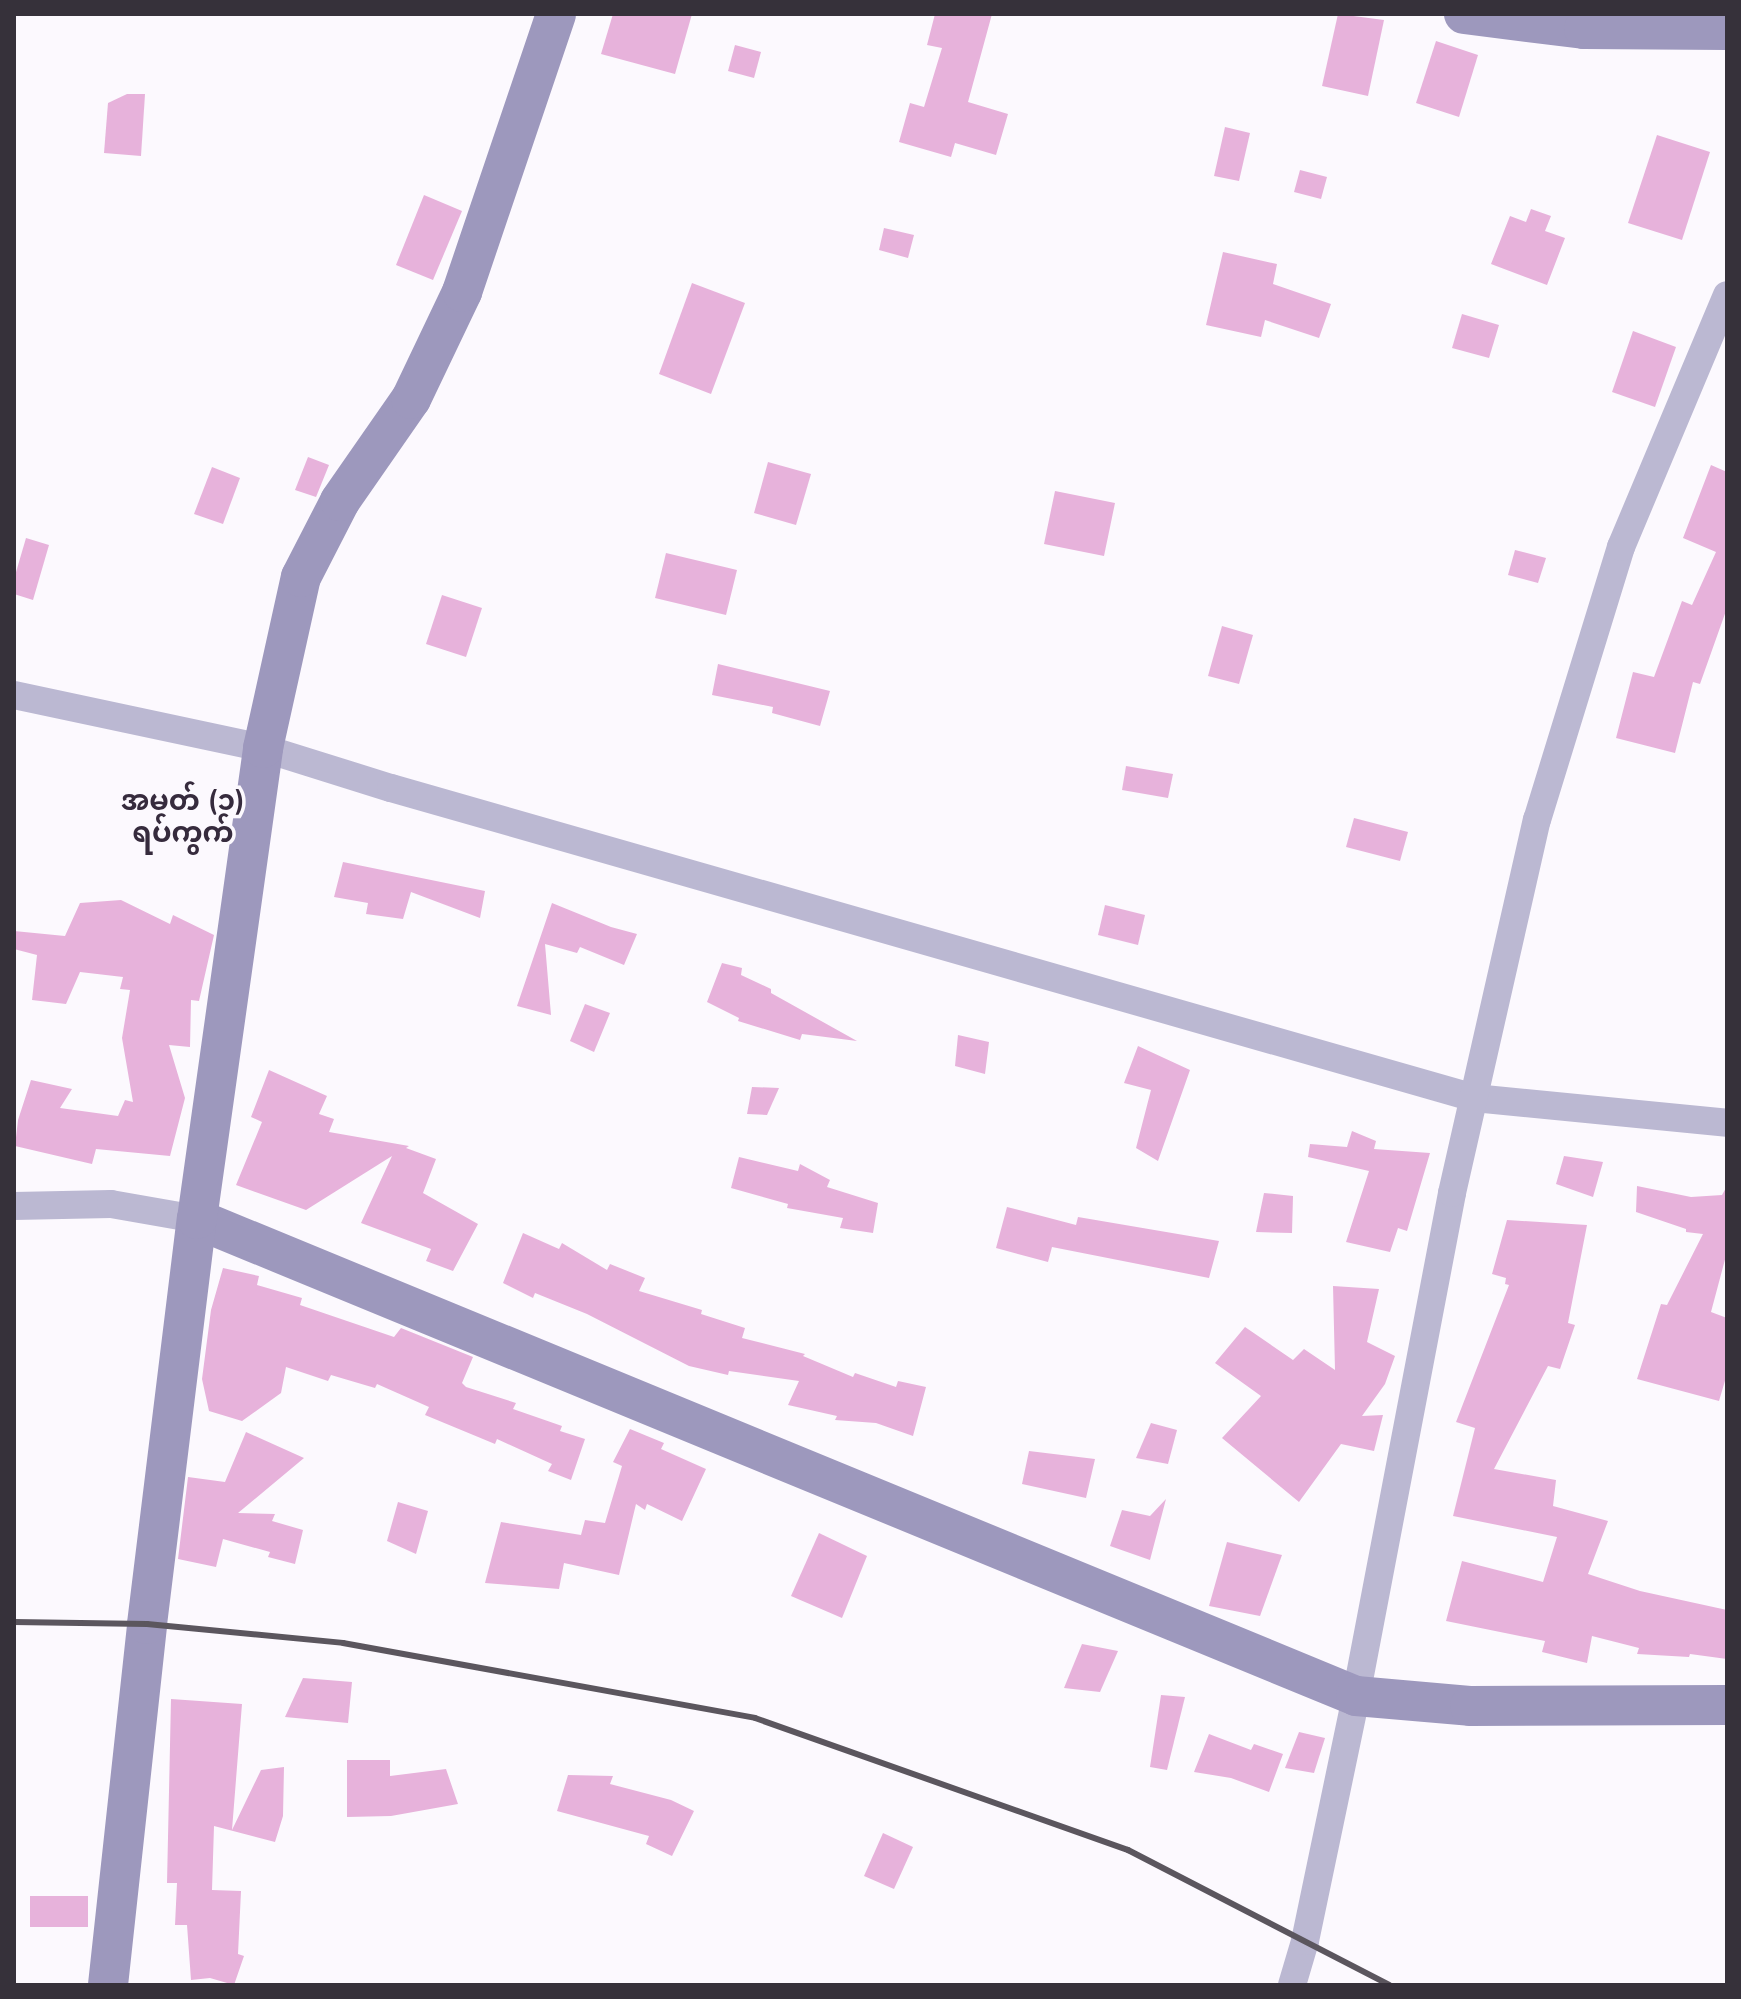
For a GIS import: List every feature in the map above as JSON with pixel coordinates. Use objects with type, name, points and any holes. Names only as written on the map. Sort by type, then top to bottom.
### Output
[{"type":"main road","points":[[108,1985],[148,1608],[197,1219],[263,748],[301,577],[340,501],[411,399],[462,292],[556,14]]},
{"type":"main road","points":[[1464,14],[1584,29],[1727,30]]},
{"type":"main road","points":[[197,1219],[1356,1696],[1470,1706],[1727,1705]]},
{"type":"street","points":[[1292,1985],[1305,1941],[1356,1696],[1474,1098],[1537,820],[1616,562],[1727,295]]},
{"type":"street","points":[[14,695],[263,748],[391,788],[1474,1098],[1727,1123]]},
{"type":"street","points":[[14,1206],[111,1204],[197,1219]]},
{"type":"building","points":[[613,14],[692,14],[675,74],[601,54]]},
{"type":"building","points":[[935,14],[992,14],[968,102],[1008,114],[996,155],[955,143],[951,157],[899,142],[910,103],[924,107],[942,48],[927,45]]},
{"type":"building","points":[[1338,14],[1384,20],[1368,96],[1322,86]]},
{"type":"building","points":[[1436,41],[1478,55],[1459,117],[1416,103]]},
{"type":"building","points":[[735,45],[761,52],[754,78],[728,71]]},
{"type":"building","points":[[127,94],[145,94],[141,156],[104,153],[108,103]]},
{"type":"building","points":[[1225,127],[1250,133],[1239,181],[1214,176]]},
{"type":"building","points":[[1657,135],[1710,152],[1682,240],[1628,223]]},
{"type":"building","points":[[1300,170],[1327,177],[1321,199],[1294,192]]},
{"type":"building","points":[[424,195],[462,211],[433,280],[396,265]]},
{"type":"building","points":[[1531,209],[1551,216],[1545,231],[1565,238],[1547,285],[1491,264],[1510,216],[1526,222]]},
{"type":"building","points":[[884,228],[914,235],[908,258],[879,250]]},
{"type":"building","points":[[1223,252],[1277,264],[1273,284],[1331,304],[1319,338],[1265,320],[1261,337],[1206,325]]},
{"type":"building","points":[[692,283],[745,303],[711,394],[659,374]]},
{"type":"building","points":[[1462,314],[1499,325],[1489,358],[1452,348]]},
{"type":"building","points":[[1633,331],[1676,347],[1655,407],[1612,392]]},
{"type":"building","points":[[308,457],[329,465],[316,497],[295,490]]},
{"type":"building","points":[[768,462],[811,474],[796,525],[754,513]]},
{"type":"building","points":[[1711,465],[1727,472],[1727,608],[1700,684],[1693,682],[1675,753],[1616,738],[1633,672],[1654,677],[1682,601],[1692,605],[1716,552],[1683,538]]},
{"type":"building","points":[[212,467],[240,478],[223,524],[194,514]]},
{"type":"building","points":[[1055,491],[1115,503],[1104,556],[1044,544]]},
{"type":"building","points":[[26,538],[49,545],[33,600],[14,594],[14,579]]},
{"type":"building","points":[[1515,550],[1546,558],[1538,583],[1508,575]]},
{"type":"building","points":[[666,553],[737,570],[726,615],[655,598]]},
{"type":"building","points":[[442,595],[482,608],[466,657],[426,644]]},
{"type":"building","points":[[1222,626],[1253,635],[1239,684],[1208,676]]},
{"type":"building","points":[[718,664],[830,691],[820,726],[772,713],[773,707],[712,695]]},
{"type":"building","points":[[1126,766],[1173,774],[1168,798],[1122,790]]},
{"type":"building","points":[[1354,818],[1408,832],[1400,861],[1346,847]]},
{"type":"building","points":[[343,862],[485,891],[480,918],[411,892],[403,919],[366,914],[368,903],[334,897]]},
{"type":"building","points":[[121,900],[170,924],[173,915],[214,935],[199,1001],[191,1000],[190,1047],[169,1045],[185,1098],[170,1156],[96,1149],[92,1164],[15,1146],[18,1120],[31,1080],[72,1089],[60,1108],[118,1116],[125,1100],[133,1102],[122,1038],[130,990],[120,989],[123,977],[80,972],[66,1004],[32,1000],[37,955],[14,949],[14,931],[65,936],[80,903]]},
{"type":"building","points":[[552,903],[637,934],[624,965],[580,947],[577,953],[545,944],[551,1015],[517,1006]]},
{"type":"building","points":[[1105,905],[1145,915],[1138,945],[1098,935]]},
{"type":"building","points":[[722,963],[742,968],[741,975],[771,989],[771,993],[857,1041],[802,1034],[800,1040],[738,1021],[739,1018],[707,1002]]},
{"type":"building","points":[[585,1004],[610,1013],[594,1052],[570,1041]]},
{"type":"building","points":[[958,1035],[989,1042],[985,1074],[955,1066]]},
{"type":"building","points":[[1138,1046],[1190,1070],[1158,1161],[1136,1148],[1151,1090],[1124,1083]]},
{"type":"building","points":[[269,1070],[327,1096],[319,1114],[334,1119],[329,1132],[409,1146],[406,1148],[436,1159],[423,1193],[478,1224],[453,1271],[426,1261],[431,1249],[361,1223],[392,1156],[306,1210],[236,1185],[262,1122],[251,1117]]},
{"type":"building","points":[[752,1087],[779,1088],[767,1115],[747,1114]]},
{"type":"building","points":[[1352,1131],[1376,1141],[1374,1149],[1430,1153],[1407,1231],[1398,1228],[1390,1252],[1346,1242],[1369,1171],[1308,1157],[1310,1144],[1347,1147]]},
{"type":"building","points":[[1564,1156],[1603,1162],[1593,1197],[1556,1184]]},
{"type":"building","points":[[739,1157],[798,1171],[800,1164],[830,1180],[827,1187],[878,1203],[873,1233],[840,1228],[843,1218],[787,1208],[788,1204],[731,1188]]},
{"type":"building","points":[[1637,1186],[1691,1197],[1722,1195],[1727,1186],[1727,1252],[1711,1312],[1727,1318],[1727,1374],[1719,1401],[1637,1379],[1661,1304],[1667,1305],[1703,1234],[1686,1232],[1686,1229],[1636,1212]]},
{"type":"building","points":[[1264,1193],[1293,1196],[1292,1233],[1256,1232]]},
{"type":"building","points":[[1007,1207],[1076,1225],[1078,1217],[1219,1241],[1209,1278],[1052,1247],[1048,1262],[996,1248]]},
{"type":"building","points":[[1507,1220],[1587,1225],[1568,1323],[1575,1325],[1560,1369],[1548,1366],[1494,1469],[1556,1480],[1553,1506],[1608,1521],[1588,1574],[1640,1591],[1727,1610],[1727,1659],[1690,1654],[1689,1657],[1637,1654],[1639,1648],[1592,1636],[1587,1663],[1542,1652],[1545,1641],[1446,1621],[1462,1561],[1543,1582],[1557,1537],[1453,1516],[1475,1428],[1456,1422],[1509,1285],[1505,1284],[1506,1278],[1492,1274]]},
{"type":"building","points":[[523,1233],[559,1249],[562,1243],[607,1270],[610,1264],[645,1278],[639,1291],[702,1310],[701,1314],[745,1328],[742,1338],[805,1354],[803,1356],[853,1377],[855,1373],[896,1387],[898,1381],[926,1387],[913,1436],[876,1423],[835,1420],[837,1416],[788,1405],[799,1381],[729,1371],[728,1375],[689,1366],[587,1314],[535,1293],[533,1298],[503,1283]]},
{"type":"building","points":[[223,1268],[259,1276],[257,1285],[302,1298],[300,1305],[394,1337],[401,1328],[473,1357],[462,1383],[466,1387],[516,1403],[513,1409],[562,1426],[560,1431],[585,1439],[571,1480],[548,1471],[552,1464],[497,1439],[495,1444],[425,1415],[429,1407],[377,1384],[375,1388],[331,1375],[328,1381],[286,1367],[281,1393],[242,1421],[209,1411],[202,1379],[211,1310]]},
{"type":"building","points":[[1333,1286],[1379,1289],[1367,1342],[1395,1356],[1385,1384],[1362,1416],[1383,1415],[1374,1451],[1341,1444],[1299,1502],[1222,1438],[1261,1396],[1215,1363],[1245,1327],[1293,1360],[1304,1349],[1335,1370]]},
{"type":"building","points":[[1151,1423],[1177,1430],[1168,1464],[1136,1458]]},
{"type":"building","points":[[630,1429],[664,1443],[661,1449],[706,1469],[682,1521],[647,1504],[645,1510],[636,1504],[619,1575],[564,1563],[559,1589],[485,1583],[501,1522],[581,1535],[585,1520],[605,1523],[622,1466],[613,1462]]},
{"type":"building","points":[[246,1432],[304,1458],[238,1513],[275,1514],[272,1521],[303,1530],[295,1564],[268,1557],[270,1552],[223,1539],[216,1567],[178,1559],[188,1477],[225,1482]]},
{"type":"building","points":[[1029,1451],[1095,1459],[1086,1498],[1022,1484]]},
{"type":"building","points":[[1166,1499],[1150,1560],[1110,1546],[1122,1510],[1150,1516]]},
{"type":"building","points":[[398,1502],[428,1511],[416,1554],[387,1541]]},
{"type":"building","points":[[819,1533],[867,1556],[842,1618],[791,1596]]},
{"type":"building","points":[[1227,1542],[1282,1555],[1260,1616],[1209,1606]]},
{"type":"building","points":[[1082,1644],[1118,1651],[1100,1692],[1064,1688]]},
{"type":"building","points":[[303,1678],[352,1682],[348,1723],[285,1717]]},
{"type":"building","points":[[1161,1695],[1185,1697],[1167,1770],[1150,1767]]},
{"type":"building","points":[[171,1699],[242,1704],[232,1830],[261,1770],[284,1767],[283,1816],[275,1842],[214,1826],[212,1890],[241,1891],[238,1954],[244,1956],[234,1985],[210,1978],[191,1980],[187,1925],[175,1925],[177,1883],[167,1883]]},
{"type":"building","points":[[1299,1732],[1325,1738],[1314,1773],[1285,1768]]},
{"type":"building","points":[[1209,1734],[1251,1750],[1254,1744],[1283,1754],[1269,1792],[1231,1778],[1194,1772]]},
{"type":"building","points":[[347,1760],[390,1760],[390,1776],[446,1769],[458,1804],[391,1816],[347,1817]]},
{"type":"building","points":[[568,1775],[613,1776],[610,1784],[671,1800],[694,1811],[672,1856],[646,1844],[649,1836],[557,1811]]},
{"type":"building","points":[[883,1833],[913,1847],[894,1889],[864,1876]]},
{"type":"building","points":[[30,1896],[88,1896],[88,1927],[30,1927]]},
{"type":"railway","points":[[14,1622],[147,1624],[343,1643],[755,1718],[1128,1850],[1389,1985]]},
{"type":"district","name":"အမှတ် (၁) ရပ်ကွက်","points":[[183,816]]}]
